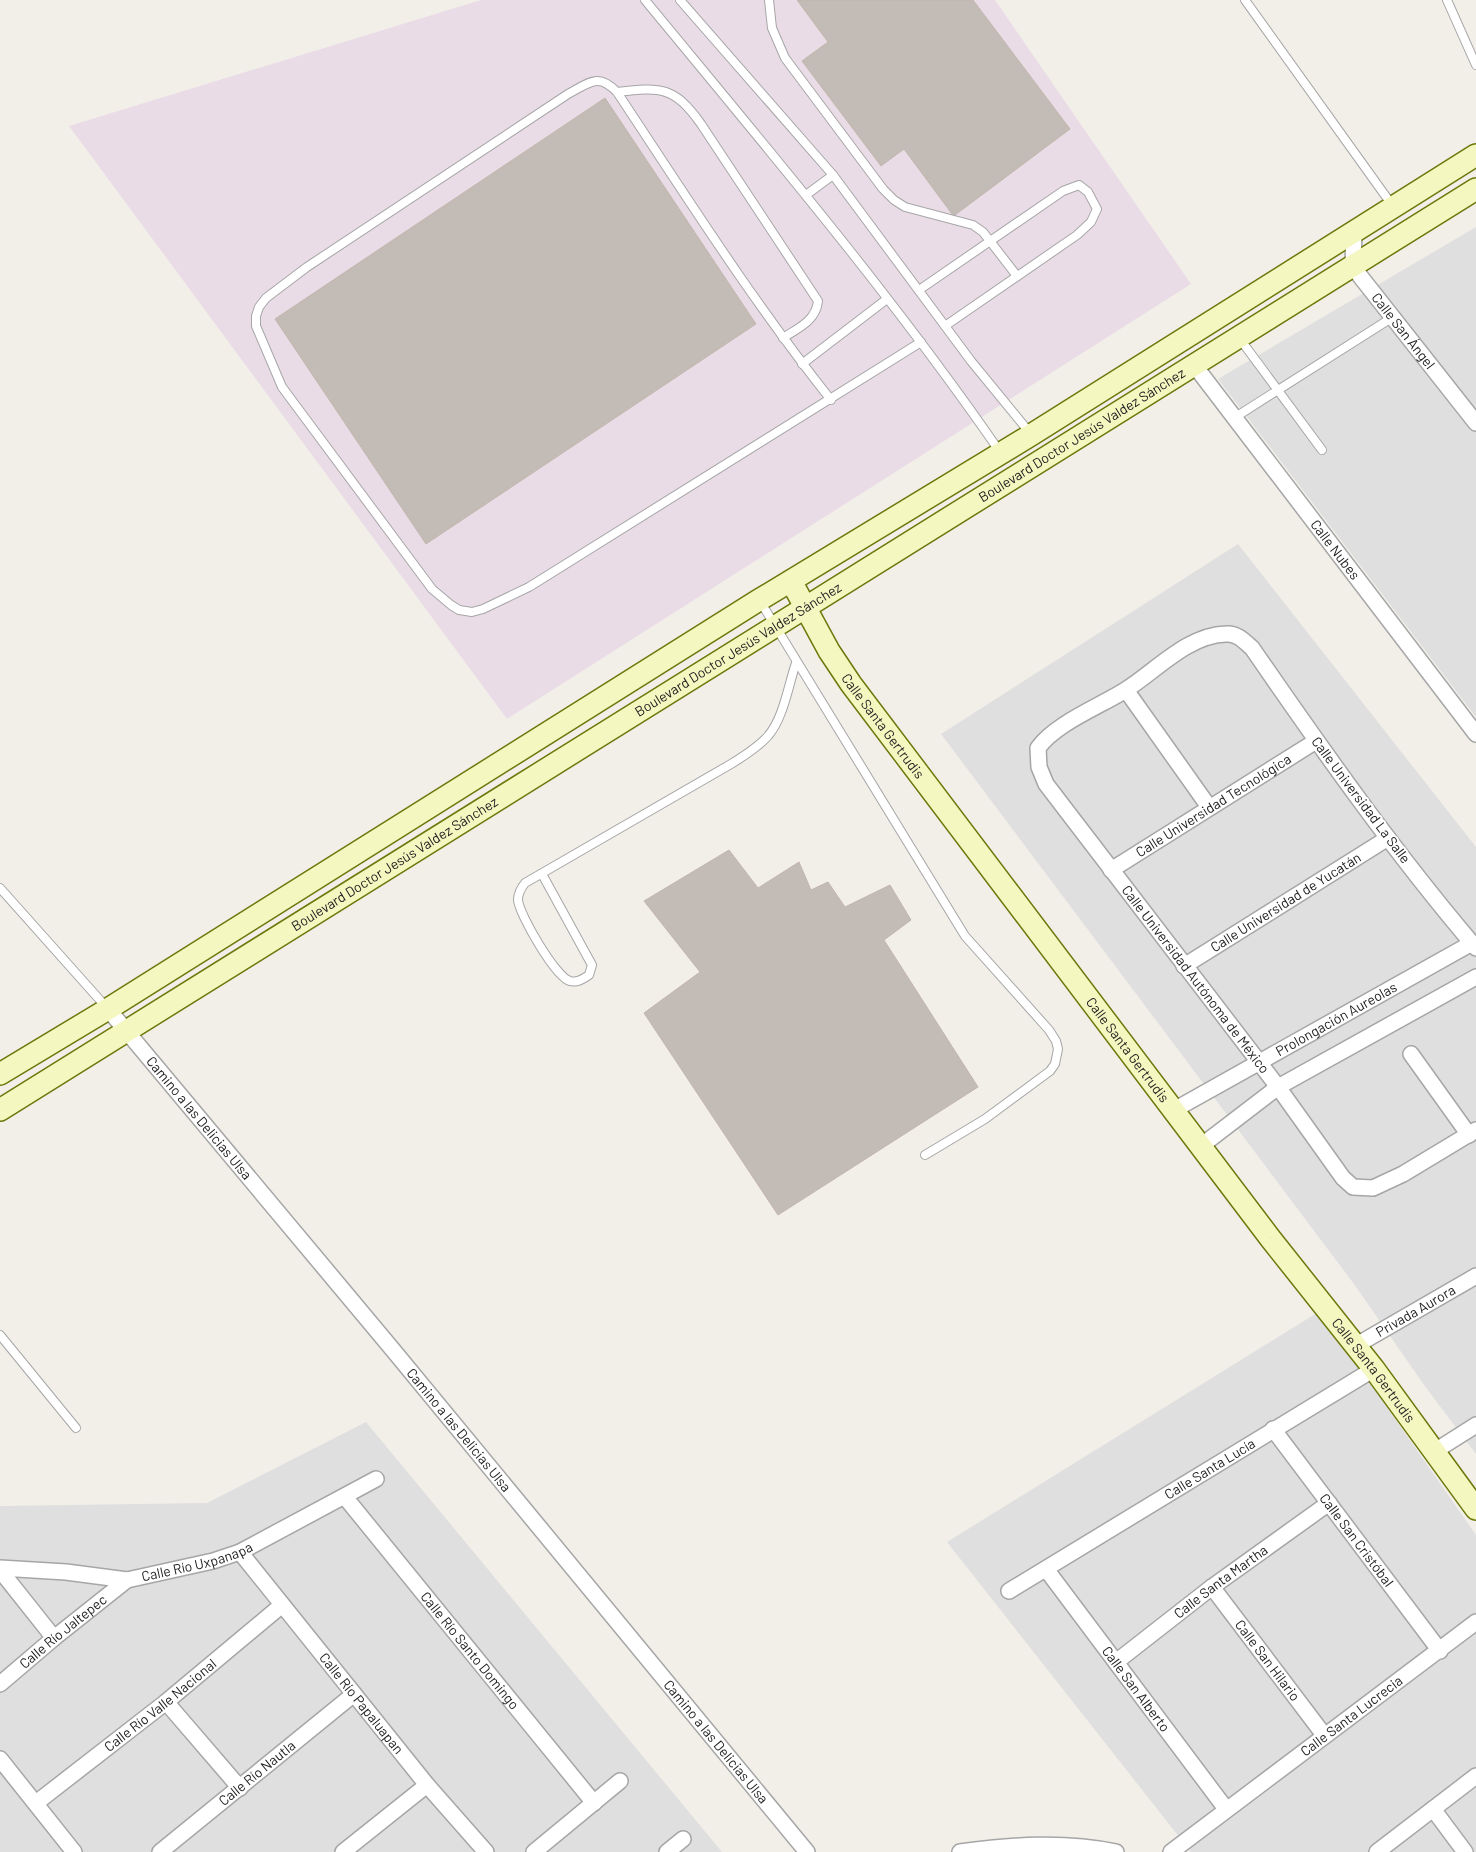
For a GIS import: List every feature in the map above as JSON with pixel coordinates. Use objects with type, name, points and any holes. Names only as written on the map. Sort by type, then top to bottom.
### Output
[{"type":"main road","name":"Boulevard Doctor Jesús Valdez Sánchez","points":[[0,1074],[108,1009],[759,600],[1001,453],[1476,155]]},
{"type":"main road","name":"Boulevard Doctor Jesús Valdez Sánchez","points":[[0,1110],[1476,189]]},
{"type":"main road","name":"Calle Santa Gertrudis","points":[[791,581],[805,609],[851,684],[1201,1146],[1374,1369],[1476,1509]]},
{"type":"street","points":[[1353,264],[1354,232]]},
{"type":"street","name":"Calle San Ángel","points":[[1353,264],[1476,423]]},
{"type":"street","name":"Calle Nubes","points":[[1195,366],[1476,734]]},
{"type":"street","name":"Calle Universidad Autónoma de México","points":[[1252,648],[1239,636],[1226,634],[1207,638],[1176,653],[1126,690],[1050,735],[1042,743],[1037,755],[1039,767],[1046,784],[1278,1087],[1343,1178],[1353,1187],[1373,1188],[1403,1174],[1472,1132]]},
{"type":"street","name":"Calle Universidad La Salle","points":[[1252,648],[1316,741],[1388,838],[1474,946]]},
{"type":"street","points":[[1126,690],[1209,807]]},
{"type":"street","name":"Calle Universidad Tecnológica","points":[[1111,870],[1316,741]]},
{"type":"street","name":"Calle Universidad de Yucatán","points":[[1184,966],[1388,838]]},
{"type":"street","name":"Prolongación Aureolas","points":[[1174,1110],[1474,946]]},
{"type":"street","points":[[1201,1146],[1278,1087],[1476,977]]},
{"type":"street","name":"Camino a las Delicias Ulsa","points":[[108,1009],[807,1852]]},
{"type":"street","points":[[1411,1054],[1472,1132]]},
{"type":"street","name":"Privada Aurora","points":[[1355,1346],[1476,1276]]},
{"type":"street","name":"Calle Santa Lucía","points":[[1009,1591],[1272,1429],[1374,1369]]},
{"type":"street","points":[[1435,1451],[1476,1425]]},
{"type":"street","name":"Calle San Cristóbal","points":[[1272,1429],[1440,1651]]},
{"type":"street","name":"Calle Río Uxpanapa","points":[[0,1569],[66,1572],[127,1580],[213,1561],[240,1552],[376,1479]]},
{"type":"street","name":"Calle Río Santo Domingo","points":[[344,1497],[594,1803]]},
{"type":"street","name":"Calle Santa Martha","points":[[1116,1662],[1212,1587],[1329,1503]]},
{"type":"street","name":"Calle Río Papaluapan","points":[[240,1552],[427,1785],[486,1852]]},
{"type":"street","points":[[0,1569],[54,1638]]},
{"type":"street","name":"Calle San Alberto","points":[[1046,1569],[1226,1809]]},
{"type":"street","name":"Calle Río Jaltepec","points":[[0,1684],[127,1580]]},
{"type":"street","name":"Calle San Hilario","points":[[1212,1587],[1324,1735]]},
{"type":"street","name":"Calle Río Valle Nacional","points":[[36,1804],[166,1702],[282,1605]]},
{"type":"street","name":"Calle Santa Lucrecia","points":[[1171,1852],[1476,1622]]},
{"type":"street","name":"Calle Río Nautla","points":[[160,1852],[354,1694]]},
{"type":"street","points":[[166,1702],[240,1788]]},
{"type":"street","points":[[0,1759],[36,1804],[67,1849]]},
{"type":"street","points":[[1377,1852],[1476,1776]]},
{"type":"street","points":[[534,1852],[620,1781]]},
{"type":"street","points":[[343,1852],[427,1785]]},
{"type":"street","points":[[1434,1809],[1465,1852]]},
{"type":"street","points":[[667,1852],[683,1839]]},
{"type":"street","points":[[960,1852],[1035,1845],[1074,1845],[1116,1852]]},
{"type":"lane","points":[[645,0],[806,195],[949,378],[1001,453]]},
{"type":"lane","points":[[680,0],[833,175],[945,326],[1031,434]]},
{"type":"lane","points":[[769,0],[772,28],[789,65],[894,200],[905,207],[973,225],[991,240],[1017,276]]},
{"type":"lane","points":[[1245,0],[1393,207]]},
{"type":"lane","points":[[1447,0],[1476,65]]},
{"type":"lane","points":[[831,400],[802,364],[730,263],[617,92],[604,81],[594,80],[568,94],[306,268],[266,298],[259,306],[255,322],[282,387],[432,589],[459,610],[472,612],[495,605],[529,587],[831,400],[921,342]]},
{"type":"lane","points":[[617,92],[649,88],[677,96],[687,105],[711,140],[818,301],[817,310],[812,319],[783,338]]},
{"type":"lane","points":[[806,195],[833,175]]},
{"type":"lane","points":[[919,290],[1063,191],[1079,186],[1088,192],[1097,209],[1091,222],[1077,235],[945,326]]},
{"type":"lane","points":[[802,364],[887,299]]},
{"type":"lane","points":[[1234,418],[1393,317]]},
{"type":"lane","points":[[1239,338],[1322,450]]},
{"type":"lane","points":[[759,600],[796,663],[966,936],[1056,1040],[1058,1056],[1050,1071],[985,1119],[925,1155]]},
{"type":"lane","points":[[542,874],[592,965],[589,975],[576,981],[569,981],[556,970],[519,907],[519,890],[525,883],[753,750],[769,735],[782,710],[796,663]]},
{"type":"lane","points":[[0,888],[108,1009]]},
{"type":"lane","points":[[0,1335],[76,1428]]},
{"type":"shaded area","points":[[481,0],[995,0],[1191,284],[507,719],[69,126]]},
{"type":"shaded area","points":[[1476,227],[1476,717],[1218,379]]},
{"type":"shaded area","points":[[1238,544],[1476,847],[1476,1454],[1424,1385],[1354,1284],[941,734]]},
{"type":"shaded area","points":[[1320,1311],[1476,1535],[1476,1852],[1191,1852],[947,1542]]},
{"type":"shaded area","points":[[366,1422],[722,1852],[0,1852],[0,1506],[207,1503]]},
{"type":"building","points":[[797,0],[973,0],[1070,129],[955,215],[952,214],[904,149],[881,166],[802,61],[828,42]]},
{"type":"building","points":[[605,98],[756,324],[426,544],[275,319]]},
{"type":"building","points":[[729,850],[758,888],[799,862],[811,890],[828,882],[845,907],[890,885],[911,920],[884,940],[978,1087],[778,1215],[644,1013],[700,972],[644,901]]}]
